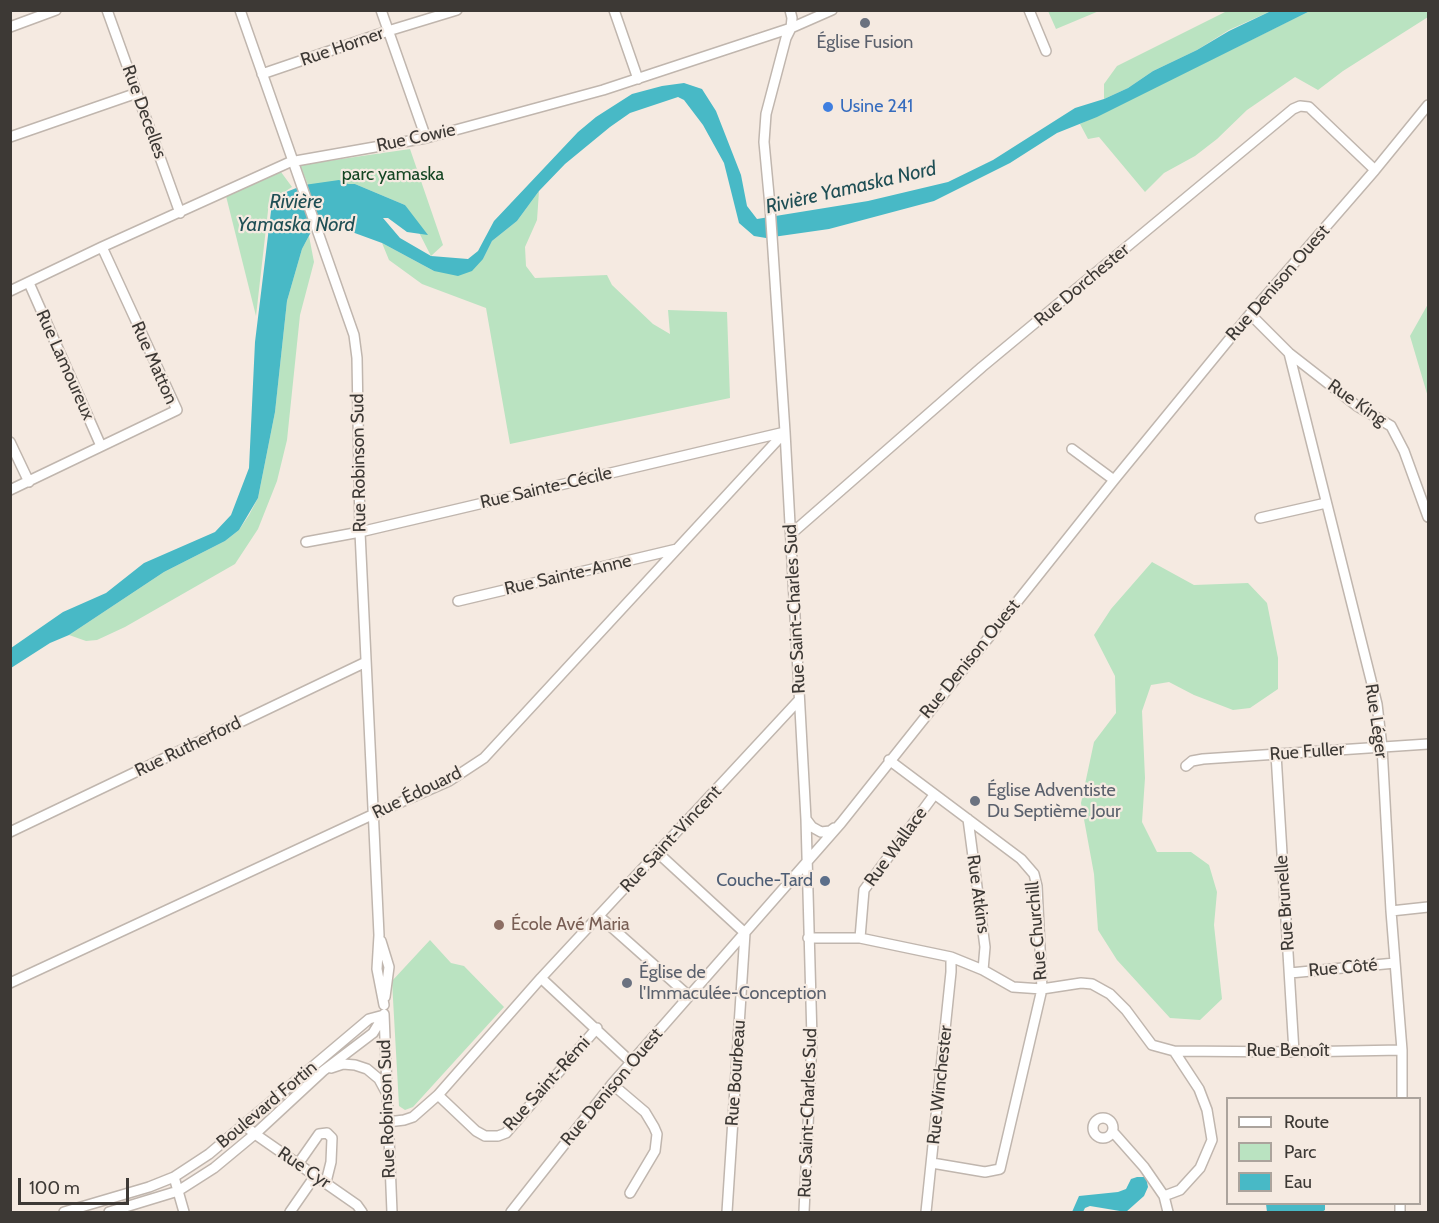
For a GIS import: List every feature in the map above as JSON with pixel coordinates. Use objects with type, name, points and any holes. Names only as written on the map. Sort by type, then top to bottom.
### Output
[{"type":"street","points":[[10,27],[56,10]]},
{"type":"street","name":"Rue Decelles","points":[[107,10],[180,213]]},
{"type":"street","name":"Rue Robinson Sud","points":[[240,10],[354,335],[357,358],[360,532],[379,935],[377,969],[384,1010],[392,1212]]},
{"type":"street","points":[[381,10],[426,138]]},
{"type":"street","name":"Rue Horner","points":[[262,74],[457,10]]},
{"type":"street","points":[[614,10],[638,79]]},
{"type":"street","name":"Rue Saint-Charles Sud","points":[[790,10],[791,28],[786,38],[766,114],[764,142],[785,432],[806,819],[812,1039],[804,1212]]},
{"type":"street","name":"Rue Cowie","points":[[10,291],[275,167],[295,165],[426,138],[638,79],[791,28],[832,10]]},
{"type":"street","points":[[1029,10],[1046,51]]},
{"type":"street","points":[[10,137],[137,93]]},
{"type":"street","name":"Rue Denison Ouest","points":[[517,1210],[612,1084],[841,823],[1114,480],[1250,314],[1428,105]]},
{"type":"street","name":"Rue Dorchester","points":[[791,534],[982,367],[1293,109],[1300,106],[1309,107],[1375,170]]},
{"type":"street","name":"Rue Matton","points":[[10,490],[177,410],[102,247]]},
{"type":"street","name":"Rue Lamoureux","points":[[29,283],[101,446]]},
{"type":"street","name":"Rue King","points":[[1250,314],[1289,353],[1357,406],[1391,426],[1404,451],[1428,517]]},
{"type":"street","name":"Rue Léger","points":[[1289,353],[1377,705],[1382,747],[1402,1050],[1401,1097]]},
{"type":"street","name":"Rue Sainte-Cécile","points":[[306,542],[360,532],[785,432]]},
{"type":"street","name":"Rue Édouard","points":[[10,983],[449,781],[484,758],[785,432]]},
{"type":"street","points":[[10,442],[29,482]]},
{"type":"street","points":[[1072,449],[1114,480]]},
{"type":"street","points":[[1260,518],[1326,503]]},
{"type":"street","name":"Rue Sainte-Anne","points":[[458,601],[677,549]]},
{"type":"street","name":"Rue Rutherford","points":[[10,832],[366,662]]},
{"type":"street","name":"Rue Saint-Vincent","points":[[388,1122],[413,1117],[438,1095],[542,978],[799,700]]},
{"type":"street","name":"Rue Fuller","points":[[1186,765],[1203,759],[1428,744]]},
{"type":"street","name":"Rue Brunelle","points":[[1276,754],[1294,1052]]},
{"type":"street","name":"Rue Churchill","points":[[889,760],[1022,859],[1034,874],[1038,886],[1042,989],[1000,1170],[985,1172],[932,1162]]},
{"type":"street","name":"Rue Wallace","points":[[860,938],[864,890],[934,795]]},
{"type":"street","points":[[806,819],[812,828],[822,832],[830,831],[841,823]]},
{"type":"street","name":"Rue Atkins","points":[[968,819],[985,947],[983,970]]},
{"type":"street","points":[[658,853],[745,933]]},
{"type":"street","points":[[1391,910],[1428,907]]},
{"type":"street","points":[[599,916],[689,996]]},
{"type":"street","name":"Rue Bourbeau","points":[[727,1212],[745,933]]},
{"type":"street","points":[[808,939],[860,938],[951,957],[983,970],[1013,987],[1042,989],[1081,983],[1092,984],[1110,994],[1126,1010],[1152,1045],[1174,1051],[1199,1089],[1207,1110],[1212,1140],[1200,1168],[1180,1190],[1164,1196]]},
{"type":"street","name":"Rue Winchester","points":[[926,1212],[951,957]]},
{"type":"street","name":"Rue Côté","points":[[1290,973],[1395,963]]},
{"type":"street","points":[[542,978],[632,1062]]},
{"type":"street","name":"Boulevard Fortin","points":[[109,1212],[178,1191],[213,1168],[255,1134],[323,1071],[373,1033],[384,1010]]},
{"type":"street","name":"Boulevard Fortin","points":[[64,1212],[149,1187],[174,1177],[208,1154],[369,1019],[384,1010]]},
{"type":"street","name":"Rue Saint-Rémi","points":[[438,1095],[476,1131],[485,1136],[498,1136],[506,1133],[597,1028]]},
{"type":"street","name":"Rue Benoît","points":[[1174,1051],[1402,1050]]},
{"type":"street","name":"Boulevard Fortin","points":[[323,1071],[343,1064],[367,1069],[379,1079],[387,1094]]},
{"type":"street","points":[[612,1084],[645,1112],[657,1134],[655,1151],[630,1193]]},
{"type":"street","name":"Rue Cyr","points":[[243,1124],[326,1182],[357,1205],[362,1212]]},
{"type":"street","points":[[1113,1132],[1144,1167],[1164,1196],[1168,1212]]},
{"type":"street","points":[[298,1164],[319,1134],[327,1133],[332,1138],[331,1162],[326,1182]]},
{"type":"street","points":[[290,1212],[315,1176]]},
{"type":"street","points":[[174,1177],[184,1212]]},
{"type":"green space","points":[[1048,11],[1099,11],[1056,29]]},
{"type":"green space","points":[[1227,11],[1271,11],[1229,30],[1197,50],[1153,71],[1128,88],[1104,99],[1104,84],[1117,66]]},
{"type":"green space","points":[[1310,11],[1428,11],[1428,17],[1343,71],[1318,90],[1295,77],[1247,110],[1217,139],[1195,156],[1164,173],[1145,192],[1099,137],[1088,139],[1080,124]]},
{"type":"green space","name":"parc yamaska","points":[[410,149],[443,245],[431,256],[405,205],[355,184],[308,185],[300,165]]},
{"type":"green space","points":[[281,172],[292,187],[269,202],[256,316],[226,196]]},
{"type":"green space","points":[[539,191],[537,220],[525,247],[526,266],[535,278],[607,275],[612,285],[653,324],[670,334],[668,310],[727,312],[730,398],[510,444],[486,308],[422,284],[389,260],[382,243],[434,271],[483,259],[492,241],[517,221]]},
{"type":"green space","points":[[309,236],[314,262],[300,315],[287,440],[277,481],[258,529],[235,564],[125,627],[97,640],[86,641],[69,635],[164,572],[225,541],[239,530],[249,515],[258,498],[275,412],[287,301],[302,249]]},
{"type":"green space","points":[[1428,304],[1428,397],[1410,336]]},
{"type":"green space","points":[[1152,562],[1194,585],[1248,583],[1267,603],[1278,658],[1278,689],[1250,708],[1233,710],[1194,695],[1169,682],[1151,685],[1142,711],[1145,778],[1142,822],[1157,852],[1191,852],[1209,865],[1217,892],[1214,925],[1222,999],[1200,1020],[1170,1018],[1117,960],[1098,930],[1094,874],[1081,803],[1094,742],[1116,713],[1115,676],[1094,635],[1111,609]]},
{"type":"green space","points":[[430,940],[451,963],[464,966],[504,1007],[413,1107],[405,1110],[399,1106],[392,981]]},
{"type":"water","name":"Rivière Yamaska Nord","points":[[1271,11],[1310,11],[1097,117],[1057,133],[1010,163],[934,201],[829,229],[766,238],[754,236],[739,223],[724,163],[703,125],[684,100],[678,97],[630,113],[565,164],[539,191],[517,221],[492,241],[483,259],[472,271],[458,276],[434,271],[382,243],[341,228],[311,232],[302,249],[287,301],[275,412],[258,498],[239,530],[225,541],[164,572],[69,635],[50,643],[11,668],[11,648],[63,612],[106,593],[144,563],[215,532],[231,515],[249,468],[255,342],[272,203],[276,196],[304,185],[339,180],[355,184],[405,205],[428,235],[407,232],[388,218],[383,218],[400,238],[431,256],[468,259],[478,251],[494,221],[578,132],[596,117],[632,94],[684,83],[702,89],[716,111],[741,175],[747,206],[757,219],[868,201],[948,182],[993,160],[1075,108],[1104,99],[1128,88],[1153,71]]},
{"type":"water","points":[[1146,1177],[1148,1187],[1144,1196],[1126,1212],[1090,1206],[1083,1212],[1072,1212],[1079,1196],[1118,1192],[1126,1189],[1131,1179]]},
{"type":"water","points":[[1266,1205],[1325,1205],[1325,1210],[1322,1212],[1267,1212]]},
{"type":"place","name":"Église Fusion","points":[[865,23]]},
{"type":"place","name":"Usine 241","points":[[828,107]]},
{"type":"place","name":"Église Adventiste Du Septième Jour","points":[[975,801]]},
{"type":"place","name":"Couche-Tard","points":[[825,881]]},
{"type":"place","name":"École Avé Maria","points":[[499,925]]},
{"type":"place","name":"Église de l'Immaculée-Conception","points":[[627,983]]}]
